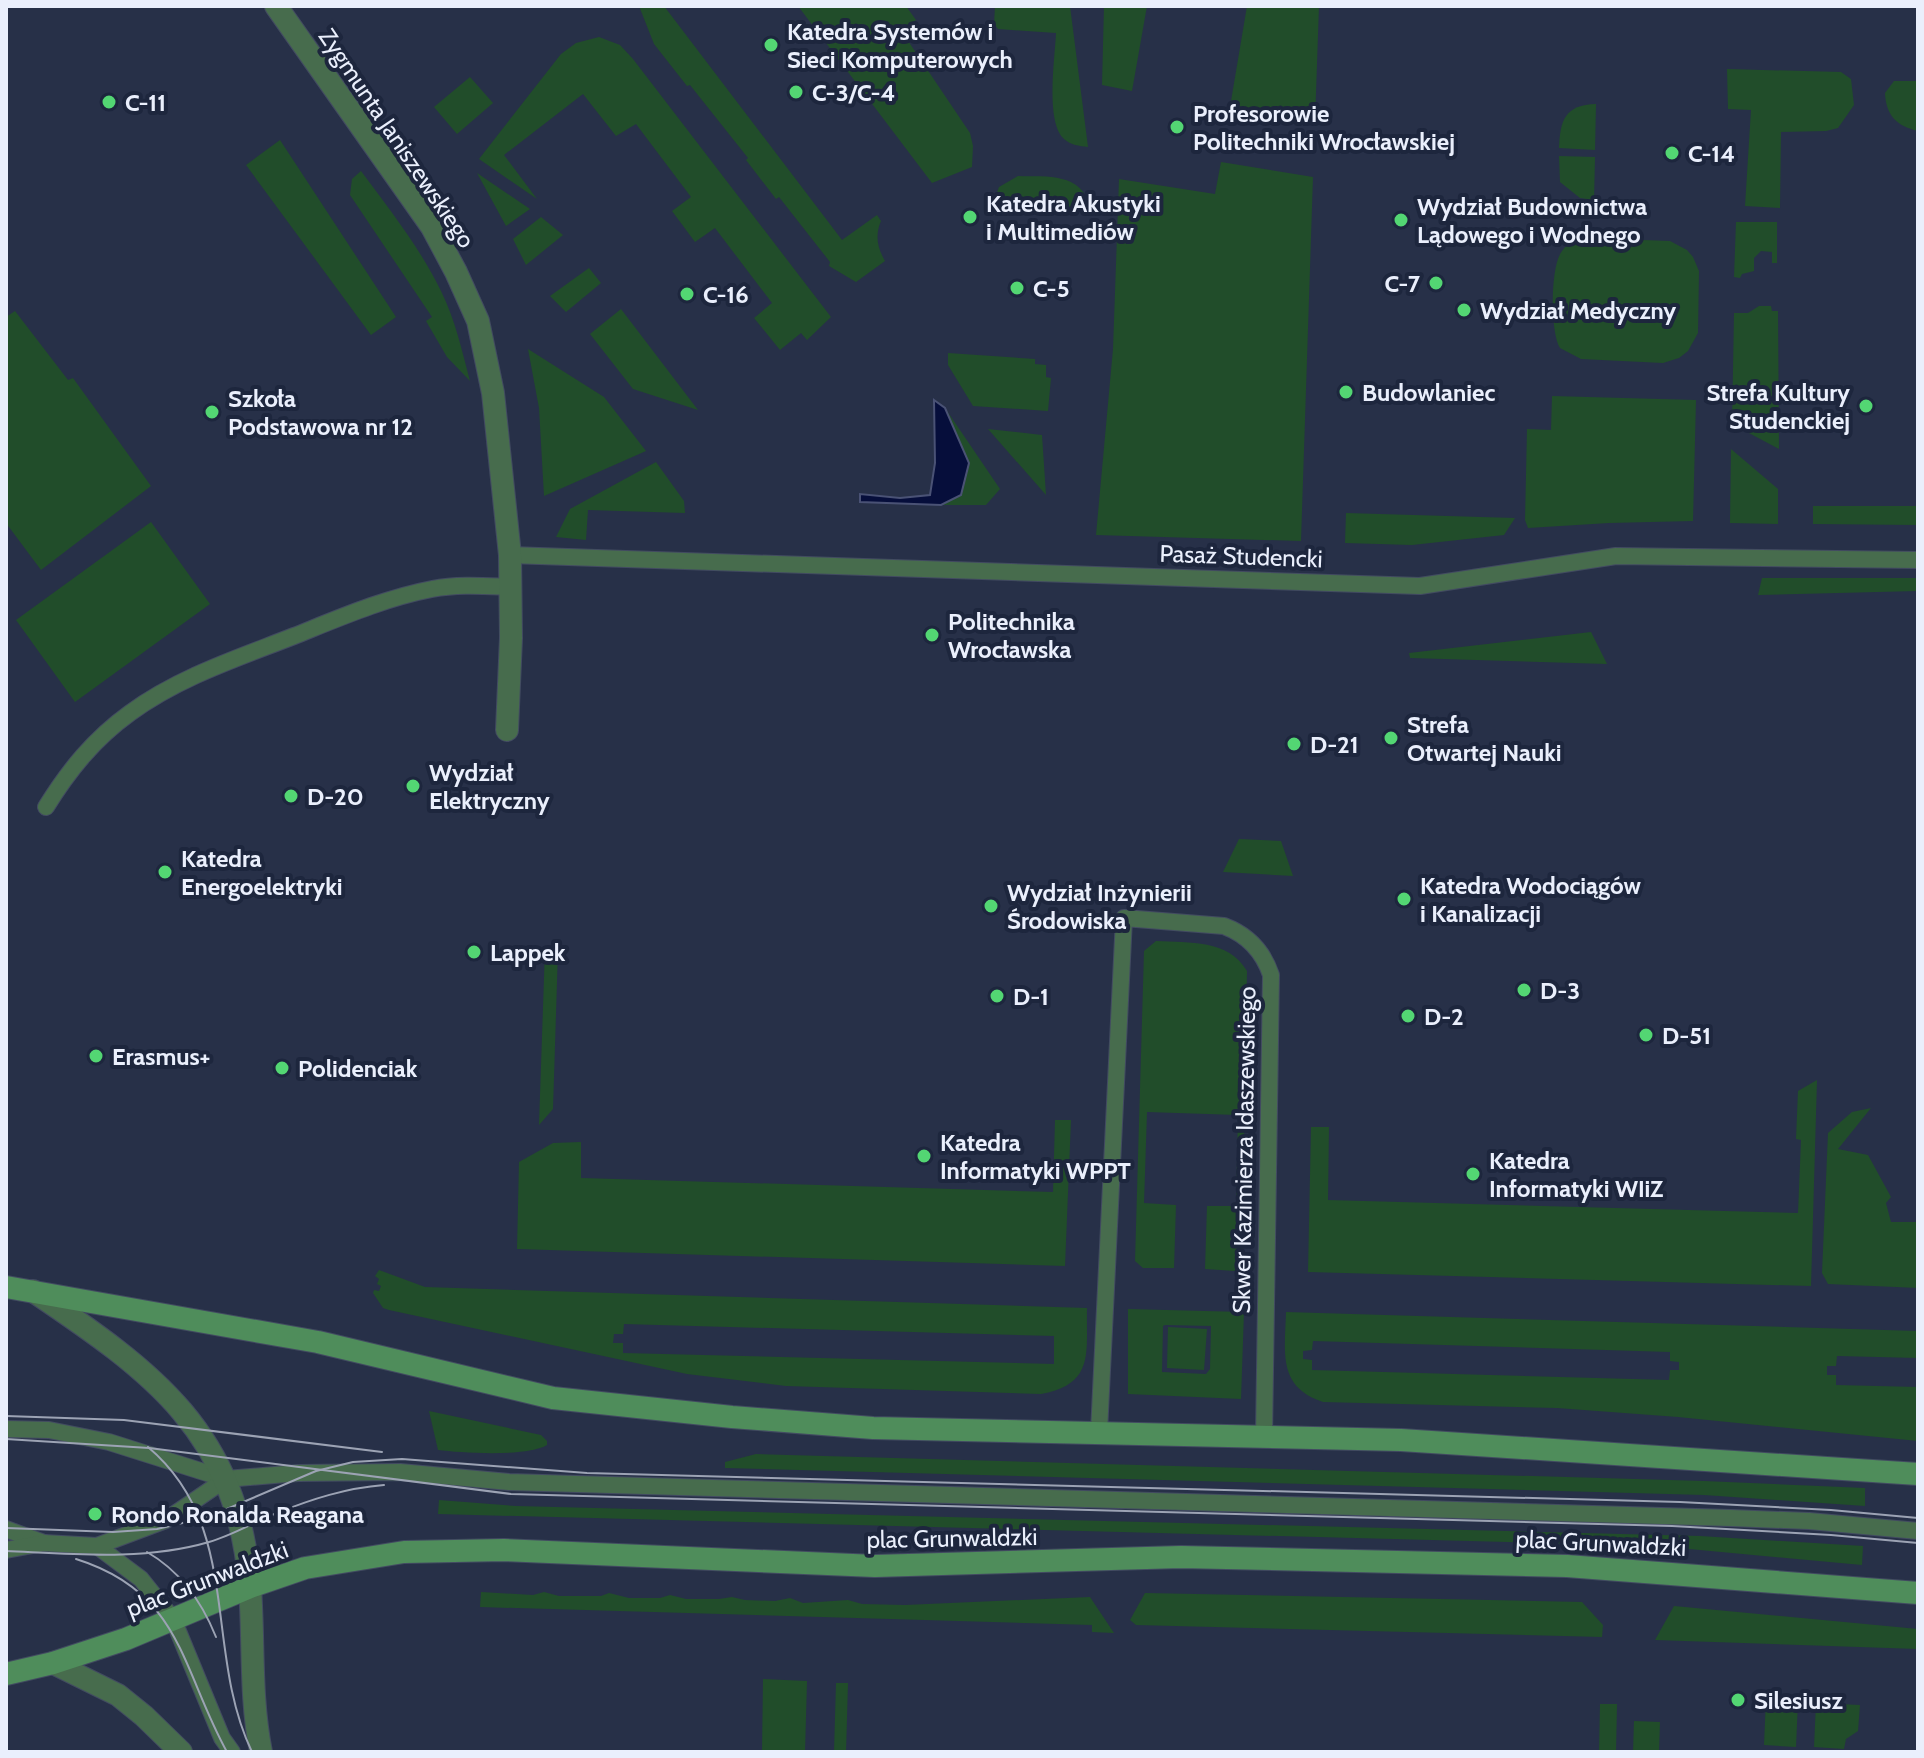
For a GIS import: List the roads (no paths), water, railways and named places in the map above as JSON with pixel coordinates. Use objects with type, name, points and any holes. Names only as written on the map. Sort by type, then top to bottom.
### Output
[{"type":"main road","points":[[6,1287],[340,1347],[553,1398],[873,1428],[1401,1440],[1918,1474]]},
{"type":"main road","name":"plac Grunwaldzki","points":[[6,1674],[53,1663],[126,1639],[250,1587],[305,1568],[404,1552],[504,1550],[875,1566],[1181,1557],[1567,1566],[1918,1593]]},
{"type":"street","name":"Zygmunta Janiszewskiego","points":[[276,6],[432,227],[478,321],[493,393],[510,555],[507,730]]},
{"type":"street","points":[[32,1290],[146,1372],[186,1414],[226,1479],[240,1518],[250,1587],[255,1711],[261,1752]]},
{"type":"street","points":[[53,1663],[118,1695],[181,1752]]},
{"type":"lane","name":"Pasaż Studencki","points":[[510,555],[1420,586],[1616,556],[1918,560]]},
{"type":"lane","points":[[46,807],[69,769],[98,739],[131,712],[187,678],[404,596],[433,588],[462,585],[510,587]]},
{"type":"lane","name":"Skwer Kazimierza Idaszewskiego","points":[[1099,1432],[1124,918],[1224,926],[1238,932],[1254,945],[1265,959],[1271,975],[1264,1436]]},
{"type":"lane","points":[[6,1429],[49,1430],[109,1442],[226,1479],[298,1473],[400,1472],[524,1482],[1746,1518],[1918,1531]]},
{"type":"lane","points":[[6,1550],[44,1543],[97,1546],[166,1520],[226,1479]]},
{"type":"lane","points":[[6,1529],[44,1543]]},
{"type":"lane","points":[[97,1546],[141,1579],[173,1619],[222,1738],[232,1752]]},
{"type":"tram line","points":[[6,1416],[124,1420],[382,1452]]},
{"type":"tram line","points":[[6,1439],[149,1448],[511,1494],[1672,1526],[1918,1543]]},
{"type":"tram line","points":[[148,1447],[178,1479],[197,1514],[210,1552],[228,1673],[237,1713],[252,1752]]},
{"type":"tram line","points":[[6,1528],[113,1532],[157,1529],[208,1517],[316,1471],[353,1462],[402,1459],[587,1473],[1680,1502],[1918,1518]]},
{"type":"tram line","points":[[6,1551],[108,1555],[184,1548],[218,1539],[316,1499],[384,1485]]},
{"type":"tram line","points":[[147,1552],[170,1568],[189,1588],[216,1637]]},
{"type":"tram line","points":[[76,1559],[111,1573],[138,1591],[158,1613],[187,1663],[227,1752]]},
{"type":"place","name":"Katedra Systemów i Sieci Komputerowych","points":[[771,45]]},
{"type":"place","name":"C-3/C-4","points":[[796,92]]},
{"type":"place","name":"C-11","points":[[109,102]]},
{"type":"place","name":"Profesorowie Politechniki Wrocławskiej","points":[[1177,127]]},
{"type":"place","name":"C-14","points":[[1672,153]]},
{"type":"place","name":"Katedra Akustyki i Multimediów","points":[[970,217]]},
{"type":"place","name":"Wydział Budownictwa Lądowego i Wodnego","points":[[1401,220]]},
{"type":"place","name":"C-7","points":[[1436,283]]},
{"type":"place","name":"C-5","points":[[1017,288]]},
{"type":"place","name":"C-16","points":[[687,294]]},
{"type":"place","name":"Wydział Medyczny","points":[[1464,310]]},
{"type":"place","name":"Budowlaniec","points":[[1346,392]]},
{"type":"place","name":"Strefa Kultury Studenckiej","points":[[1866,406]]},
{"type":"place","name":"Szkoła Podstawowa nr 12","points":[[212,412]]},
{"type":"place","name":"Politechnika Wrocławska","points":[[932,635]]},
{"type":"place","name":"Strefa Otwartej Nauki","points":[[1391,738]]},
{"type":"place","name":"D-21","points":[[1294,744]]},
{"type":"place","name":"Wydział Elektryczny","points":[[413,786]]},
{"type":"place","name":"D-20","points":[[291,796]]},
{"type":"place","name":"Katedra Energoelektryki","points":[[165,872]]},
{"type":"place","name":"Katedra Wodociągów i Kanalizacji","points":[[1404,899]]},
{"type":"place","name":"Wydział Inżynierii Środowiska","points":[[991,906]]},
{"type":"place","name":"Lappek","points":[[474,952]]},
{"type":"place","name":"D-3","points":[[1524,990]]},
{"type":"place","name":"D-1","points":[[997,996]]},
{"type":"place","name":"D-2","points":[[1408,1016]]},
{"type":"place","name":"D-51","points":[[1646,1035]]},
{"type":"place","name":"Erasmus+","points":[[96,1056]]},
{"type":"place","name":"Polidenciak","points":[[282,1068]]},
{"type":"place","name":"Katedra Informatyki WPPT","points":[[924,1156]]},
{"type":"place","name":"Katedra Informatyki WIiZ","points":[[1473,1174]]},
{"type":"place","name":"Rondo Ronalda Reagana","points":[[95,1514]]},
{"type":"place","name":"Silesiusz","points":[[1738,1700]]}]
